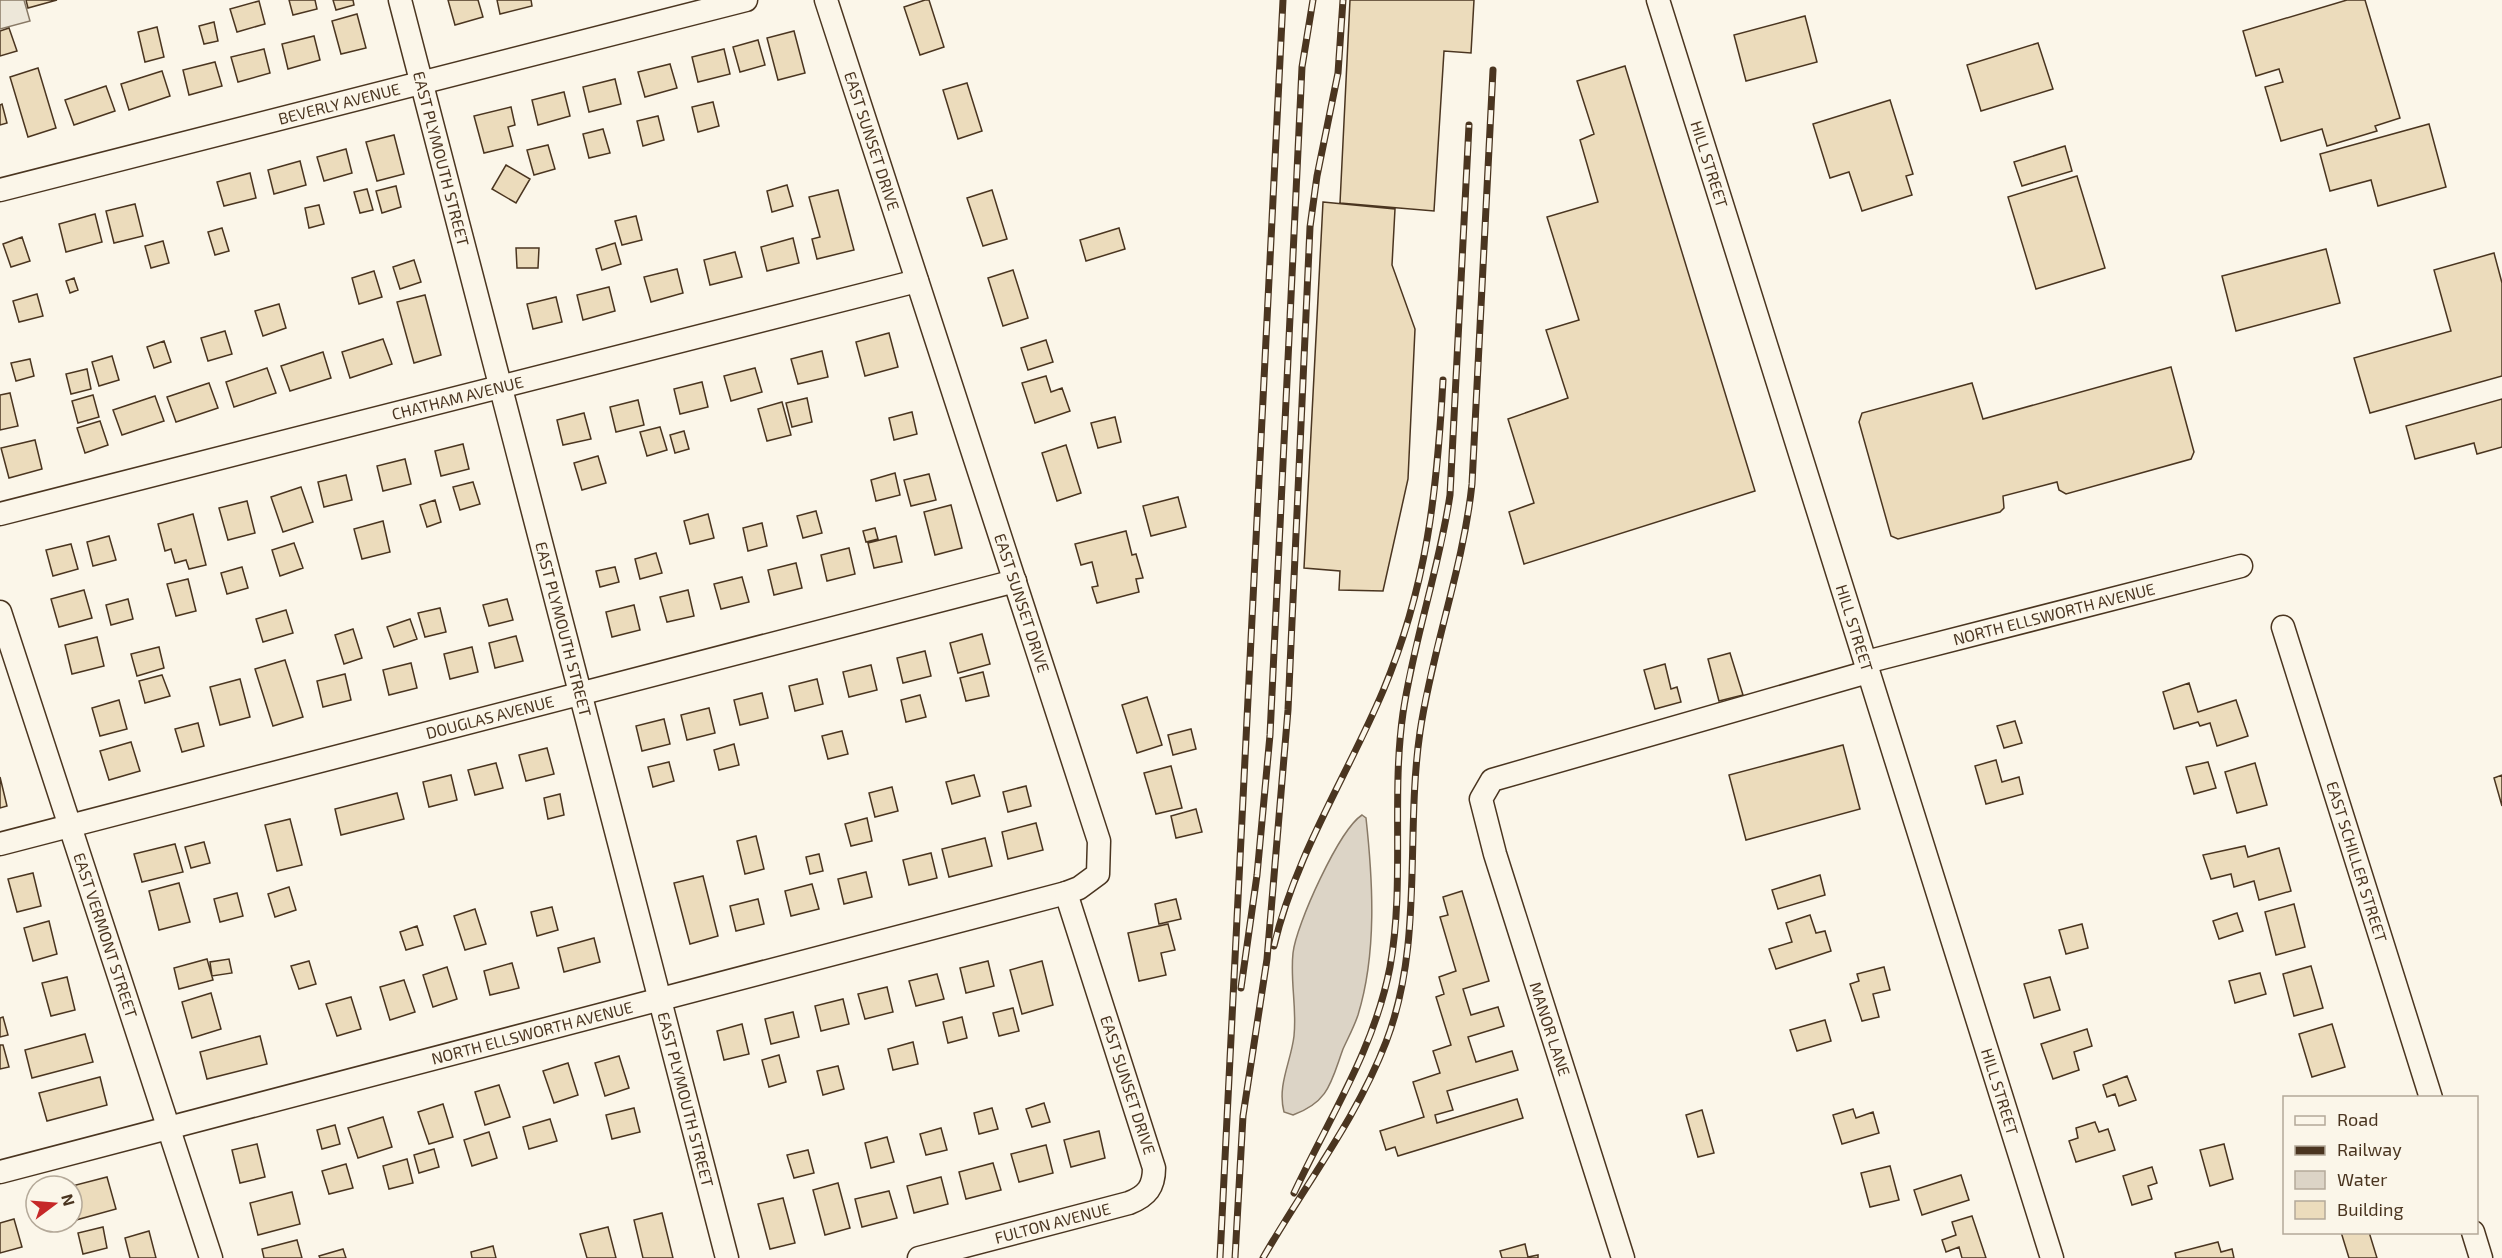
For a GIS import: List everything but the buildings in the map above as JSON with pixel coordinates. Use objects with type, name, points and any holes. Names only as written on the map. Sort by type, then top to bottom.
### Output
[{"type":"street","name":"EAST PLYMOUTH STREET","points":[[400,0],[727,1258]]},
{"type":"street","name":"BEVERLY AVENUE","points":[[0,190],[746,0]]},
{"type":"street","name":"EAST SUNSET DRIVE","points":[[826,0],[1099,841],[1098,874],[1079,888],[1066,893],[1154,1168],[1154,1181],[1149,1192]]},
{"type":"street","name":"HILL STREET","points":[[1658,0],[2052,1258]]},
{"type":"street","name":"CHATHAM AVENUE","points":[[0,514],[917,281]]},
{"type":"street","name":"NORTH ELLSWORTH AVENUE","points":[[1481,799],[1492,780],[1691,722],[1867,667],[2241,566]]},
{"type":"street","name":"DOUGLAS AVENUE","points":[[0,844],[1015,581]]},
{"type":"street","name":"EAST VERMONT STREET","points":[[0,612],[211,1258]]},
{"type":"street","name":"EAST SCHILLER STREET","points":[[2283,627],[2430,1096]]},
{"type":"street","name":"MANOR LANE","points":[[1481,799],[1495,854],[1623,1258]]},
{"type":"street","name":"NORTH ELLSWORTH AVENUE","points":[[0,1172],[1066,893]]},
{"type":"street","name":"FULTON AVENUE","points":[[919,1258],[1129,1203],[1149,1192]]},
{"type":"street","points":[[2473,1234],[2481,1258]]},
{"type":"shaded area","points":[[0,0],[24,0],[30,21],[0,29]]},
{"type":"water","points":[[1362,815],[1366,818],[1372,892],[1371,942],[1364,991],[1356,1019],[1327,1090],[1314,1104],[1293,1115],[1284,1112],[1282,1092],[1294,1036],[1293,953],[1302,922],[1320,879],[1342,839]]},
{"type":"railway","points":[[1220,1258],[1283,0]]},
{"type":"railway","points":[[1241,988],[1257,875],[1270,735],[1302,67],[1313,0]]},
{"type":"railway","points":[[1235,1258],[1243,1116],[1267,959],[1288,710],[1310,227],[1317,176],[1338,73],[1343,0]]},
{"type":"railway","points":[[1263,1258],[1360,1099],[1386,1042],[1398,1005],[1410,928],[1414,810],[1420,732],[1432,670],[1462,547],[1472,484],[1493,70]]},
{"type":"railway","points":[[1294,1193],[1362,1055],[1383,997],[1390,967],[1397,904],[1398,776],[1403,713],[1413,658],[1440,550],[1450,495],[1469,125]]},
{"type":"railway","points":[[1274,946],[1283,913],[1308,848],[1383,691],[1410,614],[1420,576],[1433,500],[1443,380]]}]
